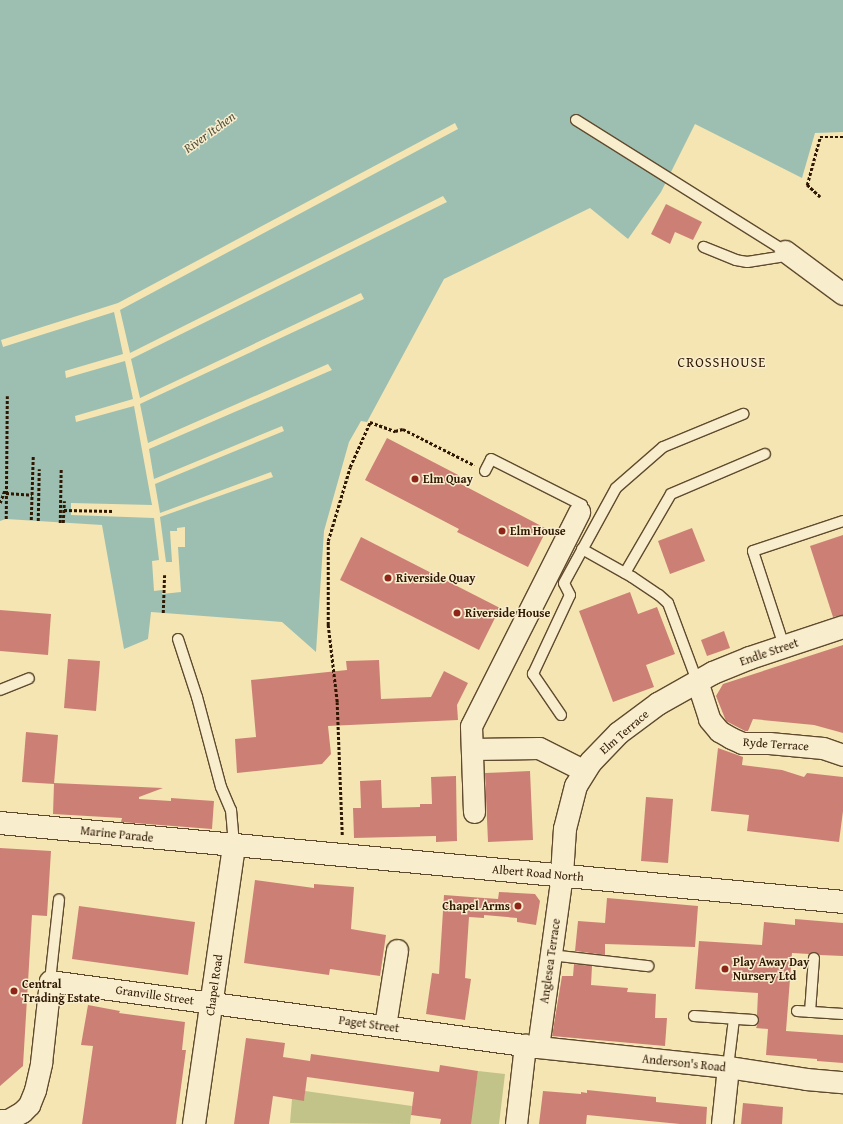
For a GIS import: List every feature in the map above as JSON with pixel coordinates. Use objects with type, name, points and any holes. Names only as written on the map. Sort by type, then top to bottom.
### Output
[{"type":"main road","name":"Endle Street","points":[[697,681],[731,665],[843,627]]},
{"type":"main road","name":"Elm Terrace","points":[[562,875],[566,824],[576,786],[591,762],[619,733],[658,704],[697,681]]},
{"type":"main road","name":"Marine Parade","points":[[0,824],[234,846]]},
{"type":"main road","name":"Albert Road North","points":[[234,846],[843,902]]},
{"type":"main road","name":"Chapel Road","points":[[194,1124],[234,846]]},
{"type":"street","points":[[785,251],[843,294]]},
{"type":"street","points":[[474,812],[471,726],[579,512]]},
{"type":"street","name":"Ryde Terrace","points":[[697,681],[709,719],[719,731],[731,738],[742,743],[769,743],[823,748],[843,755]]},
{"type":"street","points":[[472,749],[539,748],[585,771]]},
{"type":"street","name":"Anglesea Terrace","points":[[516,1124],[551,955],[562,875]]},
{"type":"street","points":[[385,1026],[397,950]]},
{"type":"street","points":[[0,1120],[8,1120],[22,1112],[29,1105],[35,1090],[41,1063],[50,981]]},
{"type":"street","name":"Granville Street","points":[[50,981],[212,1003]]},
{"type":"street","name":"Paget Street","points":[[212,1003],[531,1046]]},
{"type":"street","name":"Anderson's Road","points":[[531,1046],[728,1067],[806,1079],[843,1082]]},
{"type":"street","points":[[722,1124],[728,1067]]},
{"type":"lane","points":[[576,120],[785,251],[779,257],[747,262],[736,260],[703,247]]},
{"type":"lane","points":[[561,715],[533,674],[570,595],[564,583],[616,488],[663,447],[743,414]]},
{"type":"lane","points":[[625,573],[671,494],[765,454]]},
{"type":"lane","points":[[485,471],[491,459],[582,506],[579,512]]},
{"type":"lane","points":[[784,646],[753,551],[843,521]]},
{"type":"lane","points":[[582,549],[625,573],[659,595],[668,603],[697,681]]},
{"type":"lane","points":[[178,639],[197,696],[221,787],[231,810],[234,846]]},
{"type":"lane","points":[[0,690],[29,678]]},
{"type":"lane","points":[[50,981],[59,899]]},
{"type":"lane","points":[[551,955],[648,966]]},
{"type":"lane","points":[[810,1012],[814,958]]},
{"type":"lane","points":[[797,1010],[843,1014]]},
{"type":"lane","points":[[694,1016],[753,1020]]},
{"type":"lane","points":[[728,1067],[734,1019]]},
{"type":"path","points":[[820,197],[807,185],[820,137],[843,137]]},
{"type":"path","points":[[6,519],[7,396]]},
{"type":"path","points":[[342,856],[337,702],[328,625],[328,541],[350,467],[370,422],[395,431]]},
{"type":"path","points":[[31,520],[33,456]]},
{"type":"path","points":[[60,523],[61,468]]},
{"type":"path","points":[[38,521],[39,469]]},
{"type":"path","points":[[0,503],[6,486]]},
{"type":"path","points":[[6,493],[32,495]]},
{"type":"path","points":[[63,523],[64,501]]},
{"type":"path","points":[[64,510],[113,511]]},
{"type":"path","points":[[163,613],[164,575]]},
{"type":"green space","points":[[478,1071],[505,1074],[499,1124],[470,1124]]},
{"type":"green space","points":[[305,1091],[412,1106],[410,1124],[290,1123],[292,1099],[304,1100]]},
{"type":"water","name":"River Itchen","points":[[0,0],[843,0],[843,132],[815,133],[802,178],[695,124],[661,192],[628,239],[590,208],[444,279],[367,422],[361,421],[349,442],[324,531],[316,652],[282,622],[151,612],[148,639],[124,649],[102,525],[6,519],[0,521]]},
{"type":"pier","points":[[455,123],[458,129],[120,310],[130,353],[443,196],[447,202],[131,359],[140,398],[361,293],[364,299],[140,404],[148,443],[328,364],[332,370],[149,449],[154,479],[282,426],[284,431],[155,484],[160,513],[271,472],[273,477],[160,517],[166,562],[172,562],[170,531],[177,531],[177,528],[185,527],[185,547],[178,547],[181,592],[162,594],[162,590],[154,591],[152,561],[159,560],[154,518],[71,515],[71,503],[152,505],[134,406],[76,422],[75,416],[133,399],[125,361],[66,378],[65,371],[123,354],[114,312],[3,347],[1,340],[118,303]]},
{"type":"building","points":[[666,204],[702,222],[693,240],[675,232],[670,244],[651,234]]},
{"type":"building","points":[[387,438],[464,478],[461,484],[547,529],[528,567],[457,532],[459,529],[365,480]]},
{"type":"building","points":[[692,528],[705,561],[670,574],[658,541]]},
{"type":"building","points":[[843,535],[843,615],[833,617],[810,546]]},
{"type":"building","points":[[361,537],[500,608],[479,650],[340,580]]},
{"type":"building","points":[[630,592],[638,614],[657,607],[675,654],[646,665],[654,687],[613,702],[579,611]]},
{"type":"building","points":[[0,610],[51,614],[48,655],[0,651]]},
{"type":"building","points":[[724,631],[730,648],[707,656],[701,640]]},
{"type":"building","points":[[843,645],[843,733],[814,725],[753,719],[748,731],[745,731],[726,721],[716,696],[723,684]]},
{"type":"building","points":[[68,659],[100,661],[96,711],[64,708]]},
{"type":"building","points":[[379,660],[381,699],[431,697],[444,671],[468,683],[457,705],[458,720],[328,726],[331,754],[322,764],[237,773],[235,739],[256,737],[251,680],[347,670],[346,661]]},
{"type":"building","points":[[26,732],[58,735],[54,784],[22,782]]},
{"type":"building","points":[[718,748],[743,757],[742,765],[782,770],[804,777],[807,773],[843,777],[843,811],[839,842],[747,831],[749,815],[711,811]]},
{"type":"building","points":[[530,771],[533,840],[488,842],[485,773]]},
{"type":"building","points":[[456,776],[457,841],[436,842],[436,836],[354,838],[353,808],[361,808],[360,781],[381,780],[382,808],[420,807],[420,804],[432,804],[431,777]]},
{"type":"building","points":[[54,783],[163,788],[139,797],[139,799],[171,801],[171,798],[214,801],[212,829],[121,822],[122,818],[53,814]]},
{"type":"building","points":[[646,797],[673,799],[668,863],[641,861]]},
{"type":"building","name":"Central Trading Estate","points":[[0,848],[51,851],[47,916],[32,915],[23,1066],[0,1086]]},
{"type":"building","points":[[255,880],[314,888],[314,884],[354,887],[351,929],[386,935],[380,976],[330,969],[329,975],[244,963]]},
{"type":"building","points":[[499,892],[535,894],[540,901],[536,925],[517,922],[517,918],[484,915],[484,918],[469,917],[465,978],[471,979],[465,1020],[426,1014],[432,973],[439,974],[444,895],[498,899]]},
{"type":"building","points":[[607,898],[698,906],[695,947],[605,944],[605,955],[575,951],[578,921],[605,923]]},
{"type":"building","points":[[79,906],[195,922],[188,975],[72,959]]},
{"type":"building","points":[[795,919],[843,923],[843,956],[820,955],[814,952],[809,954],[792,953],[786,1031],[843,1035],[843,1063],[817,1061],[817,1059],[766,1055],[768,1029],[756,1028],[759,1021],[757,1015],[758,993],[695,989],[699,941],[762,945],[764,922],[795,925]]},
{"type":"building","points":[[574,964],[592,966],[591,985],[628,988],[627,992],[656,994],[655,1018],[667,1018],[665,1046],[552,1036],[562,976],[573,976]]},
{"type":"building","points":[[88,1005],[120,1011],[119,1013],[185,1022],[182,1050],[186,1050],[176,1124],[82,1124],[93,1046],[81,1045]]},
{"type":"building","points":[[246,1038],[285,1043],[283,1057],[310,1061],[311,1054],[439,1072],[440,1065],[478,1071],[471,1124],[440,1124],[441,1119],[411,1115],[414,1092],[307,1077],[304,1101],[273,1096],[269,1124],[234,1124]]},
{"type":"building","points":[[587,1090],[656,1097],[656,1102],[707,1107],[706,1124],[680,1124],[587,1115],[586,1124],[539,1124],[543,1091],[581,1094],[581,1092],[587,1093]]},
{"type":"building","points":[[743,1103],[783,1107],[782,1124],[741,1124]]},
{"type":"place","name":"Elm Quay","points":[[415,479]]},
{"type":"place","name":"Elm House","points":[[502,531]]},
{"type":"place","name":"Riverside Quay","points":[[388,578]]},
{"type":"place","name":"Riverside House","points":[[457,613]]},
{"type":"place","name":"Chapel Arms","points":[[518,906]]},
{"type":"place","name":"Play Away Day Nursery Ltd","points":[[725,969]]},
{"type":"place","name":"Central Trading Estate","points":[[14,991]]},
{"type":"district","name":"CROSSHOUSE","points":[[722,362]]}]
